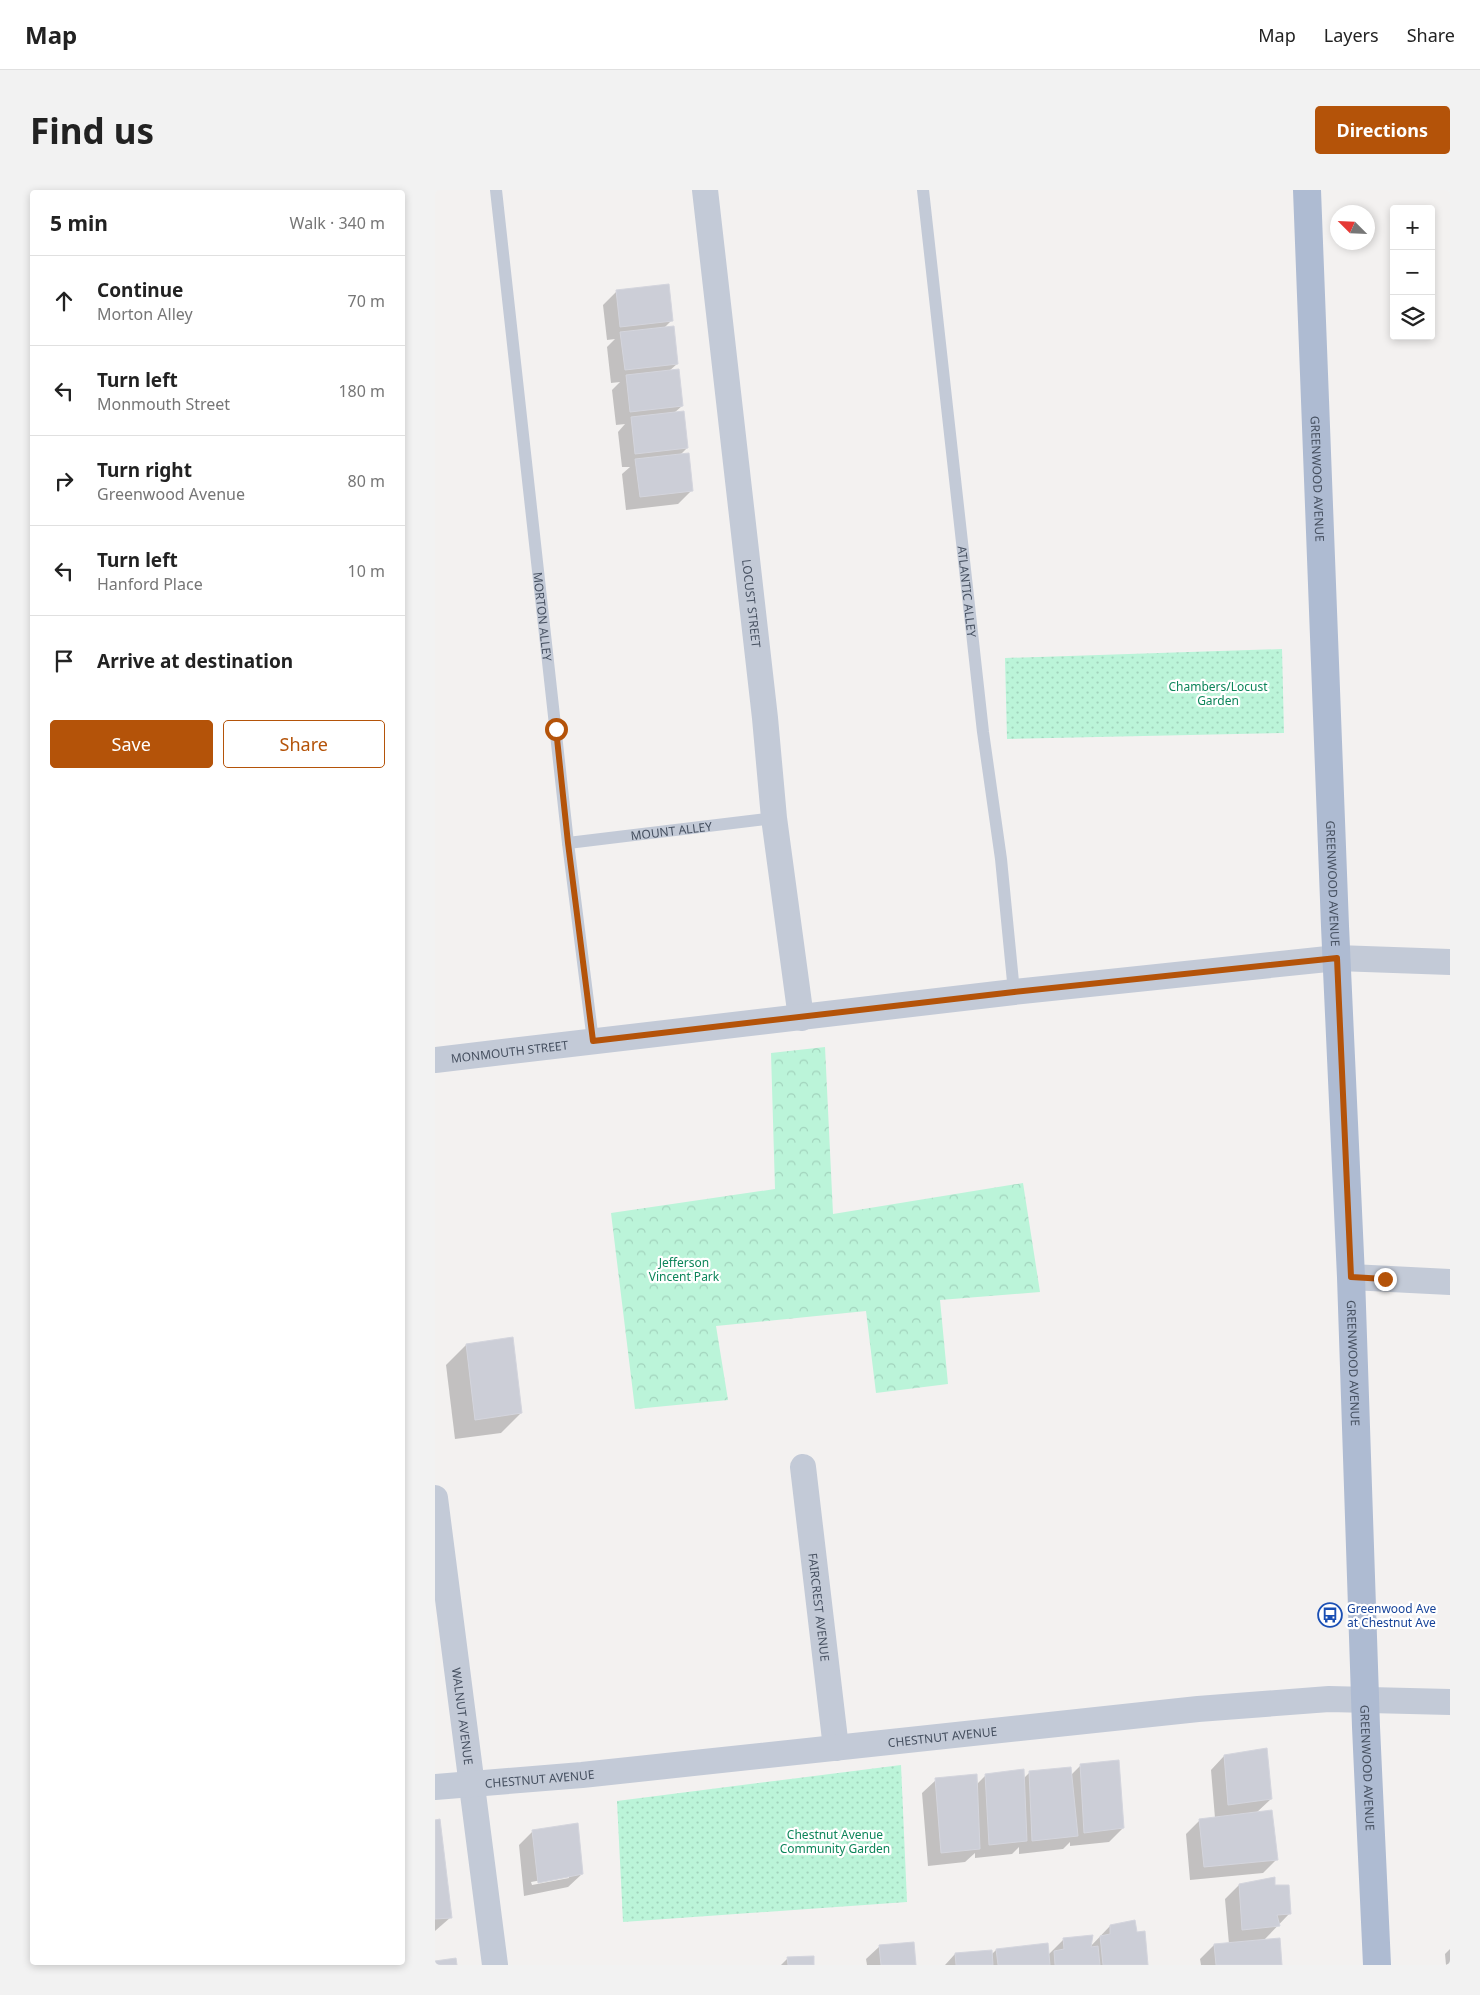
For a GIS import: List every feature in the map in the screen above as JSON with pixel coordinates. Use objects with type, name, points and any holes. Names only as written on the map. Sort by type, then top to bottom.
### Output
[{"type":"main road","name":"GREENWOOD AVENUE","points":[[1307,190],[1377,1965]]},
{"type":"street","name":"LOCUST STREET","points":[[705,190],[765,718],[774,818],[801,1018]]},
{"type":"street","name":"MONMOUTH STREET","points":[[435,1060],[1014,992],[1337,958],[1450,962]]},
{"type":"street","points":[[1351,1277],[1450,1282]]},
{"type":"street","name":"FAIRCREST AVENUE","points":[[803,1467],[836,1748]]},
{"type":"street","name":"WALNUT AVENUE","points":[[435,1498],[495,1965]]},
{"type":"street","name":"CHESTNUT AVENUE","points":[[435,1788],[472,1783],[582,1775],[1198,1709],[1319,1699],[1365,1698],[1450,1702]]},
{"type":"lane","name":"MORTON ALLEY","points":[[496,190],[568,843],[593,1041]]},
{"type":"lane","name":"ATLANTIC ALLEY","points":[[923,190],[983,732],[1001,860],[1014,992]]},
{"type":"lane","name":"MOUNT ALLEY","points":[[568,843],[774,818]]},
{"type":"green space","name":"Chambers/Locust Garden","points":[[1282,649],[1284,733],[1007,739],[1005,658]]},
{"type":"green space","name":"Jefferson Vincent Park","points":[[825,1047],[833,1214],[1023,1183],[1040,1292],[940,1300],[948,1384],[876,1393],[866,1311],[716,1326],[728,1400],[635,1409],[611,1213],[775,1189],[771,1053]]},
{"type":"green space","name":"Chestnut Avenue Community Garden","points":[[901,1765],[907,1902],[623,1922],[617,1801]]},
{"type":"building","points":[[669,284],[673,321],[620,327],[616,290]]},
{"type":"building","points":[[674,326],[678,364],[625,370],[620,332]]},
{"type":"building","points":[[679,369],[683,406],[630,412],[626,375]]},
{"type":"building","points":[[684,411],[688,448],[635,454],[631,417]]},
{"type":"building","points":[[689,453],[693,491],[640,497],[635,459]]},
{"type":"building","points":[[513,1337],[522,1413],[475,1420],[466,1344]]},
{"type":"building","points":[[1267,1748],[1272,1799],[1228,1805],[1224,1755]]},
{"type":"building","points":[[1119,1760],[1124,1828],[1084,1833],[1080,1764]]},
{"type":"building","points":[[1071,1767],[1078,1836],[1032,1841],[1029,1771]]},
{"type":"building","points":[[1024,1769],[1027,1841],[989,1845],[985,1774]]},
{"type":"building","points":[[977,1774],[980,1849],[941,1853],[935,1778]]},
{"type":"building","points":[[1272,1810],[1278,1860],[1204,1867],[1199,1819]]},
{"type":"building","points":[[440,1819],[452,1918],[435,1919],[435,1820]]},
{"type":"building","points":[[578,1823],[583,1874],[538,1883],[532,1830]]},
{"type":"building","points":[[1275,1877],[1275,1885],[1289,1885],[1291,1914],[1277,1915],[1280,1926],[1242,1930],[1239,1884]]},
{"type":"building","points":[[1135,1920],[1137,1932],[1145,1931],[1148,1965],[1103,1965],[1100,1936],[1110,1934],[1110,1925]]},
{"type":"building","points":[[1093,1935],[1091,1947],[1098,1946],[1100,1965],[1055,1965],[1054,1951],[1064,1949],[1063,1938]]},
{"type":"building","points":[[1280,1938],[1282,1965],[1216,1965],[1214,1944]]},
{"type":"building","points":[[914,1942],[916,1965],[881,1965],[879,1945]]},
{"type":"building","points":[[1048,1943],[1050,1965],[998,1965],[996,1949]]},
{"type":"building","points":[[992,1950],[993,1965],[956,1965],[955,1953]]},
{"type":"building","points":[[814,1956],[814,1965],[788,1965],[787,1957]]},
{"type":"building","points":[[456,1958],[457,1965],[435,1965],[435,1961]]},
{"type":"place","name":"Greenwood Ave at Chestnut Ave","points":[[1330,1615]]},
{"type":"route","points":[[556,729],[568,843],[593,1041],[1014,992],[1337,958],[1351,1277],[1385,1279]]}]
